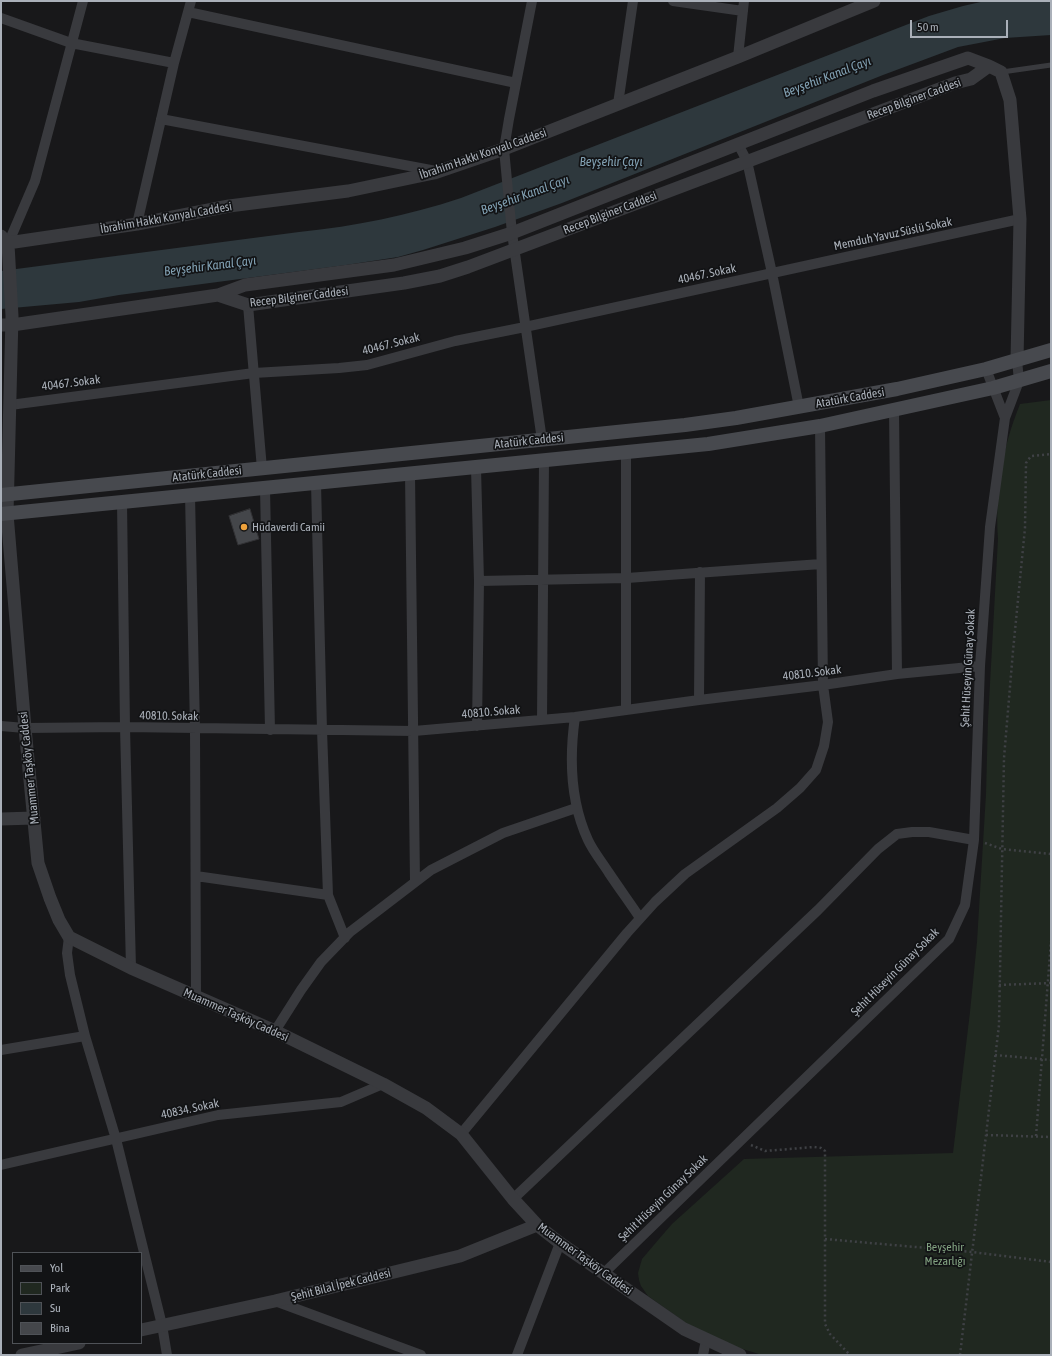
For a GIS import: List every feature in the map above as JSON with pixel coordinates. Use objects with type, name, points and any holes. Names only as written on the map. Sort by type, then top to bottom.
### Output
[{"type":"main road","name":"Atatürk Caddesi","points":[[4,495],[685,425],[799,407],[897,389],[986,369],[1051,350]]},
{"type":"main road","name":"Atatürk Caddesi","points":[[4,514],[715,443],[820,426],[993,388],[1051,371]]},
{"type":"street","points":[[3,241],[35,181],[83,1]]},
{"type":"street","points":[[137,224],[174,63],[191,1]]},
{"type":"street","points":[[532,1],[504,149],[514,250],[542,440]]},
{"type":"street","points":[[618,104],[632,1]]},
{"type":"street","points":[[673,1],[744,6],[738,57]]},
{"type":"street","name":"İbrahim Hakkı Konyalı Caddesi","points":[[3,241],[137,224],[229,206],[348,190],[439,172],[504,149],[738,57],[874,1]]},
{"type":"street","points":[[188,12],[516,83]]},
{"type":"street","points":[[1,18],[71,43],[174,63]]},
{"type":"street","name":"Recep Bilginer Caddesi","points":[[8,322],[218,295],[245,285],[394,265],[464,248],[512,233],[873,91],[968,58],[995,69]]},
{"type":"street","points":[[995,69],[1010,100],[1020,219],[1017,360],[1018,381]]},
{"type":"street","name":"Recep Bilginer Caddesi","points":[[218,295],[248,305],[404,283],[440,276],[514,250],[995,69]]},
{"type":"street","points":[[161,119],[439,172]]},
{"type":"street","points":[[738,144],[748,161],[799,407]]},
{"type":"street","name":"Memduh Yavuz Süslü Sokak","points":[[772,273],[1020,219]]},
{"type":"street","name":"Muammer Taşköy Caddesi","points":[[3,241],[8,322],[8,405],[4,514],[38,863],[58,920],[69,937],[131,968],[275,1031],[383,1084],[426,1108],[461,1134],[513,1199],[537,1225],[603,1274],[684,1329],[740,1355]]},
{"type":"street","name":"40467. Sokak","points":[[8,405],[254,373],[367,365],[455,341],[772,273]]},
{"type":"street","points":[[248,305],[262,469]]},
{"type":"street","points":[[986,369],[1005,418]]},
{"type":"street","name":"Şehit Hüseyin Günay Sokak","points":[[603,1274],[949,939],[965,905],[974,840],[980,666],[990,527],[1005,418],[1018,381]]},
{"type":"street","points":[[894,410],[897,674]]},
{"type":"street","points":[[461,1134],[640,918],[655,902],[685,874],[776,808],[800,788],[816,770],[824,746],[828,722],[823,685],[820,426]]},
{"type":"street","points":[[626,453],[626,710]]},
{"type":"street","points":[[542,720],[544,461]]},
{"type":"street","points":[[476,468],[478,581],[477,726]]},
{"type":"street","points":[[410,474],[416,882]]},
{"type":"street","points":[[316,483],[328,895],[345,938]]},
{"type":"street","points":[[265,488],[270,730]]},
{"type":"street","points":[[190,495],[195,729],[196,997]]},
{"type":"street","points":[[122,502],[125,728],[131,968]]},
{"type":"street","points":[[478,581],[627,578],[821,564]]},
{"type":"street","points":[[699,700],[700,572]]},
{"type":"street","name":"40810. Sokak","points":[[1,726],[25,728],[414,731],[575,718],[897,674],[980,666]]},
{"type":"street","points":[[575,718],[571,743],[571,770],[576,808],[588,840],[640,918]]},
{"type":"street","points":[[275,1031],[321,962],[350,932],[431,870],[503,832],[576,808]]},
{"type":"street","points":[[1,818],[34,818]]},
{"type":"street","points":[[513,1199],[807,920],[878,849],[897,834],[929,832],[974,840]]},
{"type":"street","points":[[196,876],[328,895]]},
{"type":"street","points":[[69,937],[67,953],[70,975],[85,1036],[116,1139],[162,1325],[167,1355]]},
{"type":"street","points":[[1,1050],[85,1036]]},
{"type":"street","name":"40834. Sokak","points":[[1,1165],[218,1115],[341,1102],[383,1084]]},
{"type":"street","name":"Şehit Bilal İpek Caddesi","points":[[142,1330],[275,1301],[460,1256],[537,1225]]},
{"type":"street","points":[[517,1355],[560,1243]]},
{"type":"street","points":[[275,1301],[414,1354]]},
{"type":"street","points":[[703,1355],[706,1340]]},
{"type":"street","points":[[22,1355],[65,1351],[77,1344]]},
{"type":"lane","points":[[995,69],[1051,65]]},
{"type":"path","points":[[960,1355],[999,1025],[1004,758],[1012,651],[1025,528],[1026,463],[1031,456],[1051,454]]},
{"type":"path","points":[[974,840],[1002,849],[1051,854]]},
{"type":"path","points":[[1036,1136],[1049,983],[1051,941]]},
{"type":"path","points":[[1000,985],[1049,983]]},
{"type":"path","points":[[996,1055],[1051,1060]]},
{"type":"path","points":[[986,1135],[1051,1137]]},
{"type":"path","points":[[742,1139],[748,1145],[765,1151],[814,1147],[821,1148],[825,1152],[825,1324],[830,1334],[850,1355]]},
{"type":"path","points":[[825,1239],[972,1252],[1051,1262]]},
{"type":"green space","name":"Beyşehir Mezarlığı","points":[[1051,400],[1051,1355],[762,1355],[733,1346],[689,1325],[648,1296],[641,1286],[638,1273],[642,1259],[672,1224],[744,1159],[953,1153],[977,942],[986,794],[988,720],[998,539],[997,521],[1001,470],[1004,454],[1020,404]]},
{"type":"water","name":"Beyşehir Çayı","points":[[985,1],[1051,1],[1051,35],[1005,38],[958,47],[883,75],[562,203],[495,227],[398,257],[119,295],[79,302],[1,309],[1,271],[341,227],[381,220],[421,210],[461,198],[929,16]]},
{"type":"building","name":"Hüdaverdi Camii","points":[[250,509],[259,539],[238,545],[229,516]]},
{"type":"place","name":"Hüdaverdi Camii","points":[[244,527]]},
{"type":"water label","name":"Beyşehir Kanal Çayı","points":[[827,77]]},
{"type":"water label","name":"Beyşehir Kanal Çayı","points":[[525,195]]},
{"type":"water label","name":"Beyşehir Kanal Çayı","points":[[210,266]]}]
